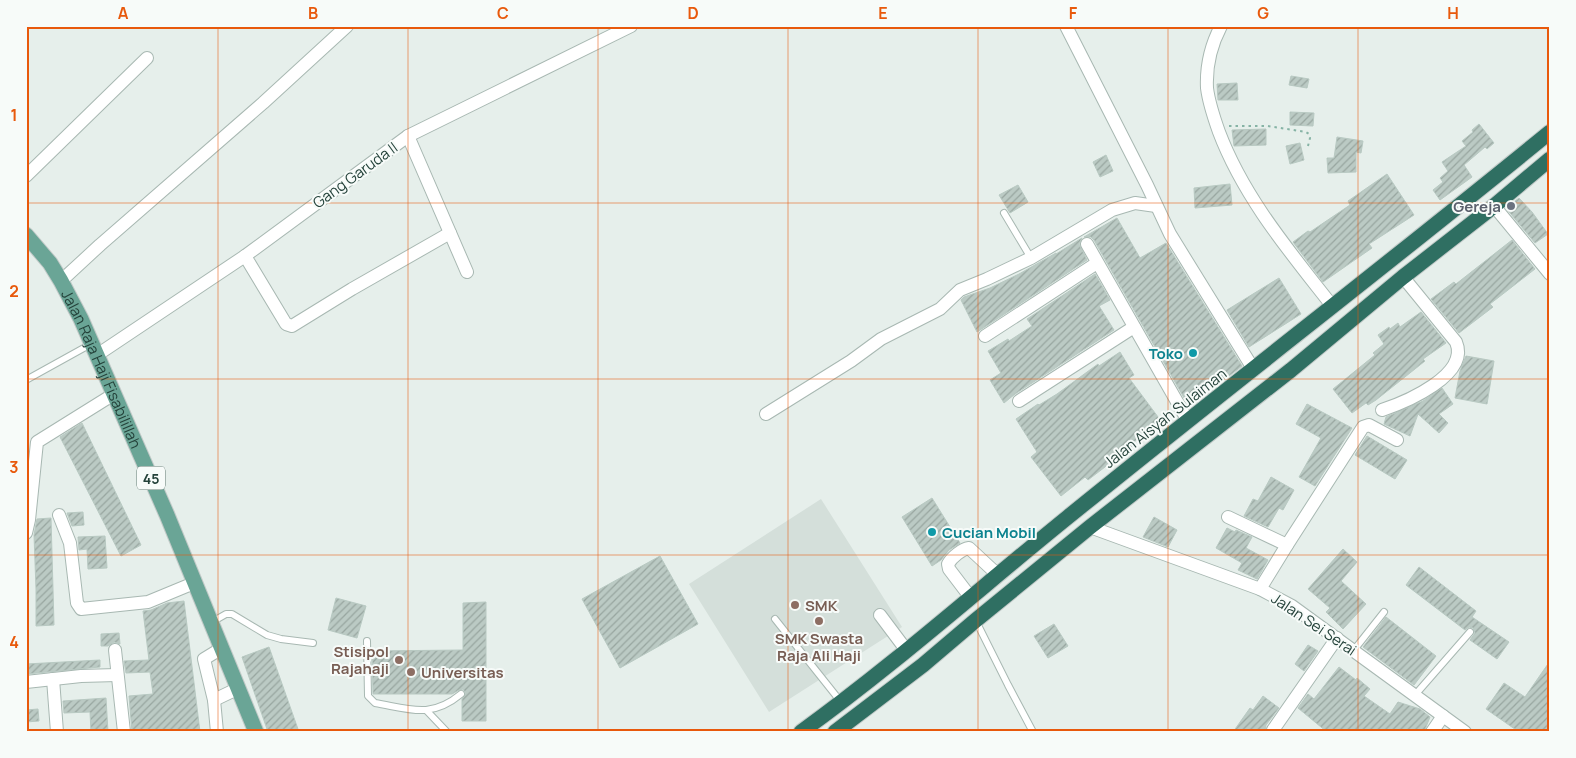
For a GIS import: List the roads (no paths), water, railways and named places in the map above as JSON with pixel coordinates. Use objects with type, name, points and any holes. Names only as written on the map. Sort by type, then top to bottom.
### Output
[{"type":"highway","name":"Jalan Aisyah Sulaiman","points":[[801,732],[856,692],[1188,421],[1550,132]]},
{"type":"highway","points":[[835,732],[923,665],[1090,526],[1290,370],[1550,159]]},
{"type":"highway","points":[[856,692],[868,706]]},
{"type":"main road","name":"Jalan Raja Haji Fisabilillah","points":[[26,235],[50,263],[61,281],[94,349],[167,515],[256,732]]},
{"type":"street","points":[[61,281],[264,103],[347,26]]},
{"type":"street","name":"Gang Garuda II","points":[[94,349],[245,256],[408,136],[631,26]]},
{"type":"street","points":[[1066,26],[1170,234],[1254,370]]},
{"type":"street","points":[[1221,26],[1213,45],[1207,75],[1209,102],[1217,127],[1235,170],[1247,190],[1278,238],[1333,307]]},
{"type":"street","points":[[26,176],[146,58]]},
{"type":"street","points":[[408,136],[467,272]]},
{"type":"street","points":[[766,414],[851,361],[880,339],[940,309],[960,290],[1031,258],[1120,206],[1141,203],[1156,206]]},
{"type":"street","points":[[1494,206],[1550,274]]},
{"type":"street","points":[[245,256],[286,324],[292,326],[352,288],[450,233]]},
{"type":"street","points":[[1087,244],[1188,421]]},
{"type":"street","points":[[985,336],[1098,263]]},
{"type":"street","points":[[1382,410],[1405,402],[1441,379],[1455,365],[1458,353],[1456,342],[1403,277]]},
{"type":"street","points":[[1019,401],[1134,327]]},
{"type":"street","points":[[26,533],[37,442],[114,394]]},
{"type":"street","points":[[1260,589],[1363,427],[1369,425],[1396,440]]},
{"type":"street","points":[[60,515],[70,543],[77,603],[81,609],[148,602],[194,583]]},
{"type":"street","points":[[1228,516],[1287,545]]},
{"type":"street","name":"Jalan Sei Serai","points":[[1090,526],[1260,589],[1292,606],[1465,732]]},
{"type":"street","points":[[971,598],[949,569],[948,564],[950,560],[963,550],[970,548],[998,575]]},
{"type":"street","points":[[880,615],[907,651]]},
{"type":"street","points":[[1274,731],[1337,638]]},
{"type":"street","points":[[217,732],[214,700],[204,659],[222,648]]},
{"type":"street","points":[[115,650],[124,732]]},
{"type":"street","points":[[26,682],[81,676],[117,675]]},
{"type":"street","points":[[53,679],[57,732]]},
{"type":"street","points":[[214,700],[239,688]]},
{"type":"street","points":[[1432,732],[1443,716]]},
{"type":"lane","points":[[1004,213],[1031,258]]},
{"type":"lane","points":[[26,380],[94,349]]},
{"type":"lane","points":[[1354,650],[1384,612]]},
{"type":"lane","points":[[211,622],[226,614],[232,614],[267,634],[282,639],[313,642]]},
{"type":"lane","points":[[775,619],[842,703]]},
{"type":"lane","points":[[976,620],[1033,732]]},
{"type":"lane","points":[[1415,695],[1470,632]]},
{"type":"lane","points":[[367,641],[368,696],[375,704],[427,711],[451,702],[461,694]]},
{"type":"lane","points":[[427,711],[447,732]]},
{"type":"place","name":"Gereja","points":[[1511,206]]},
{"type":"place","name":"Toko","points":[[1193,353]]},
{"type":"place","name":"Cucian Mobil","points":[[932,532]]},
{"type":"place","name":"SMK","points":[[795,605]]},
{"type":"place","name":"SMK Swasta Raja Ali Haji","points":[[819,621]]},
{"type":"place","name":"Stisipol Rajahaji","points":[[399,660]]},
{"type":"place","name":"Universitas","points":[[411,672]]}]
